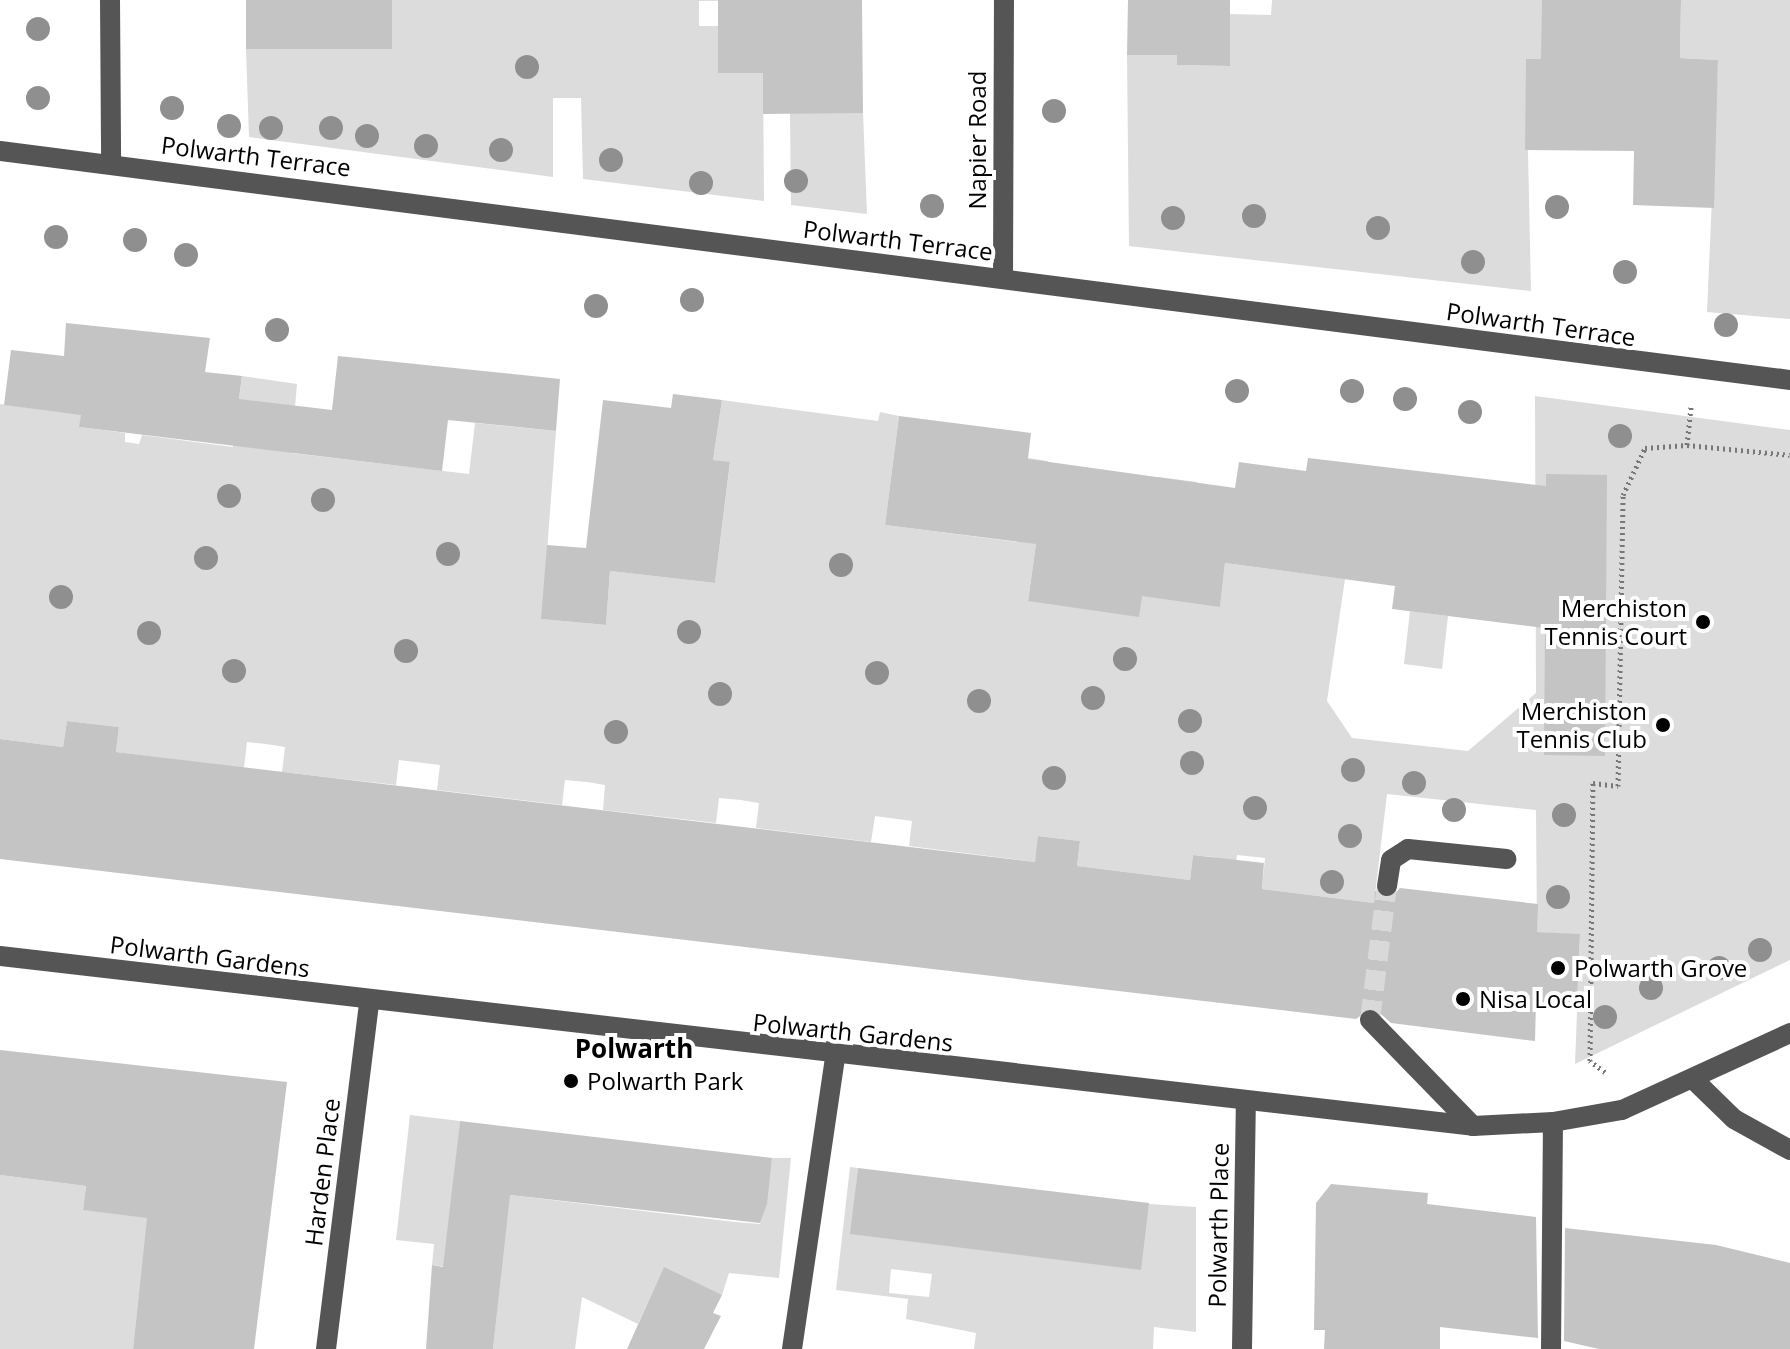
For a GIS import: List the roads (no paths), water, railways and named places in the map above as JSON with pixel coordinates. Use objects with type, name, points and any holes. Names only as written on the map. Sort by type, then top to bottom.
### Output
[{"type":"street","points":[[110,0],[111,163]]},
{"type":"street","name":"Napier Road","points":[[1003,279],[1004,0]]},
{"type":"street","name":"Polwarth Terrace","points":[[0,151],[1790,380]]},
{"type":"street","points":[[1387,886],[1391,860],[1408,849],[1506,859]]},
{"type":"street","name":"Polwarth Gardens","points":[[0,956],[835,1057],[1473,1126],[1553,1122],[1647,1102],[1695,1081]]},
{"type":"street","name":"Harden Place","points":[[326,1349],[369,1002]]},
{"type":"street","points":[[1370,1020],[1473,1126]]},
{"type":"street","points":[[1790,1033],[1695,1081],[1734,1119],[1790,1150]]},
{"type":"street","points":[[792,1349],[835,1057]]},
{"type":"street","name":"Polwarth Place","points":[[1242,1349],[1246,1102]]},
{"type":"street","points":[[1551,1349],[1553,1122]]},
{"type":"tunnel","points":[[1370,1020],[1387,886]]},
{"type":"place","name":"Merchiston Tennis Court","points":[[1703,622]]},
{"type":"place","name":"Merchiston Tennis Club","points":[[1663,725]]},
{"type":"place","name":"Polwarth Grove","points":[[1558,968]]},
{"type":"place","name":"Nisa Local","points":[[1463,999]]},
{"type":"place","name":"Polwarth Park","points":[[571,1081]]},
{"type":"district","name":"Polwarth","points":[[634,1049]]}]
